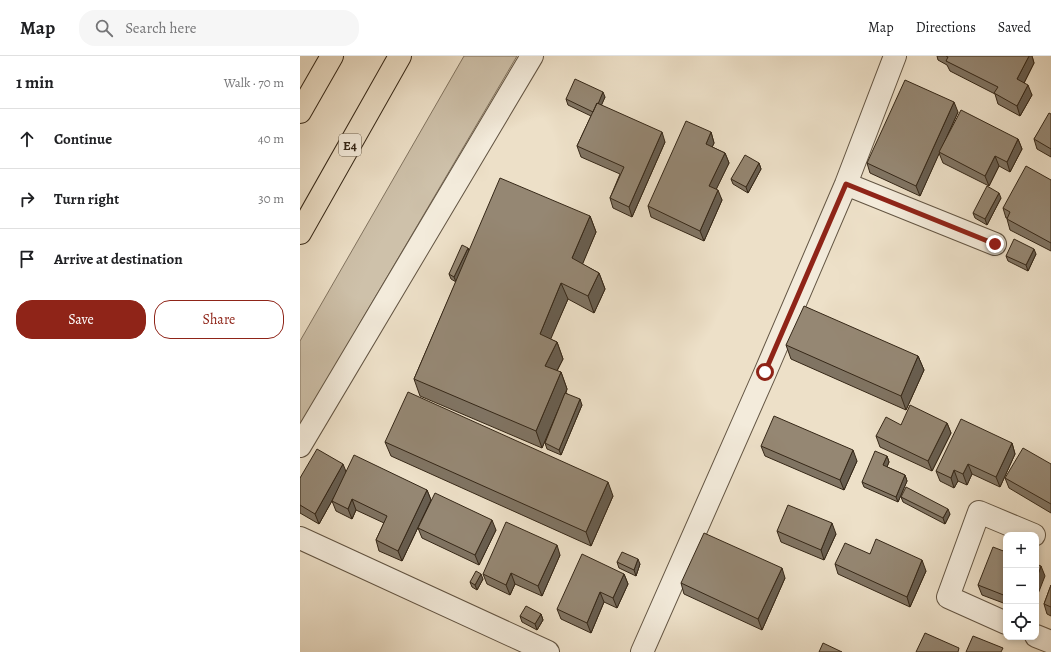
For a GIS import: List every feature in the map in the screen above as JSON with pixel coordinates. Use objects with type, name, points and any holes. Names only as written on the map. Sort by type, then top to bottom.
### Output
[{"type":"highway","points":[[300,112],[332,56]]},
{"type":"highway","name":"E4","points":[[300,233],[400,56]]},
{"type":"street","points":[[300,446],[532,56]]},
{"type":"street","points":[[642,652],[762,380],[846,184],[895,56]]},
{"type":"street","points":[[846,184],[995,244]]},
{"type":"street","points":[[1003,622],[948,597],[979,512],[1028,532]]},
{"type":"street","points":[[1039,537],[1051,542]]},
{"type":"street","points":[[300,538],[548,652]]},
{"type":"street","points":[[1039,637],[1051,642]]},
{"type":"shaded area","points":[[464,56],[517,56],[360,323],[300,431],[300,341]]},
{"type":"building","points":[[946,56],[1029,56],[1017,79],[1028,85],[1017,106],[994,93],[998,87],[946,61],[948,57]]},
{"type":"building","points":[[575,79],[603,92],[593,112],[566,99]]},
{"type":"building","points":[[905,80],[954,102],[916,186],[867,163]]},
{"type":"building","points":[[597,103],[662,132],[629,207],[610,198],[624,167],[577,146]]},
{"type":"building","points":[[961,110],[1018,139],[1007,162],[995,156],[985,176],[939,152]]},
{"type":"building","points":[[1049,113],[1051,114],[1051,149],[1034,139]]},
{"type":"building","points":[[686,121],[711,132],[706,144],[725,153],[709,186],[718,190],[700,231],[648,206]]},
{"type":"building","points":[[745,155],[759,163],[746,187],[731,179]]},
{"type":"building","points":[[1026,166],[1051,180],[1051,243],[1007,219],[1010,212],[1003,208]]},
{"type":"building","points":[[500,178],[590,216],[572,258],[599,273],[588,296],[561,283],[540,334],[557,342],[545,366],[561,372],[536,431],[414,379]]},
{"type":"building","points":[[987,186],[999,193],[985,219],[973,213]]},
{"type":"building","points":[[1014,239],[1034,249],[1026,265],[1006,256]]},
{"type":"building","points":[[462,245],[468,248],[454,277],[449,274]]},
{"type":"building","points":[[804,306],[918,356],[901,396],[786,345]]},
{"type":"building","points":[[408,392],[608,482],[586,532],[385,442]]},
{"type":"building","points":[[565,393],[580,399],[559,450],[545,443]]},
{"type":"building","points":[[910,405],[947,423],[928,461],[876,436],[886,417],[901,425]]},
{"type":"building","points":[[774,416],[853,450],[840,480],[761,446]]},
{"type":"building","points":[[961,419],[1012,443],[996,477],[968,464],[963,474],[954,470],[951,478],[936,471]]},
{"type":"building","points":[[1023,448],[1051,464],[1051,504],[1005,478]]},
{"type":"building","points":[[317,449],[343,464],[315,514],[300,505],[300,478]]},
{"type":"building","points":[[875,451],[887,456],[883,465],[905,475],[896,497],[862,482]]},
{"type":"building","points":[[354,455],[427,490],[398,551],[376,540],[387,516],[352,499],[348,509],[332,501]]},
{"type":"building","points":[[906,487],[948,509],[943,518],[901,497]]},
{"type":"building","points":[[435,493],[492,520],[475,555],[418,528]]},
{"type":"building","points":[[788,505],[832,523],[821,550],[777,531]]},
{"type":"building","points":[[506,522],[557,545],[538,586],[511,573],[506,585],[483,574]]},
{"type":"building","points":[[704,533],[782,568],[758,619],[681,583]]},
{"type":"building","points":[[876,539],[922,560],[907,597],[835,564],[845,543],[870,554]]},
{"type":"building","points":[[993,547],[1003,551],[1003,595],[978,585]]},
{"type":"building","points":[[622,552],[638,559],[634,570],[617,562]]},
{"type":"building","points":[[582,554],[624,574],[613,598],[600,592],[587,623],[557,609]]},
{"type":"building","points":[[476,571],[481,574],[475,585],[470,582]]},
{"type":"building","points":[[1051,585],[1051,607],[1044,604]]},
{"type":"building","points":[[526,606],[541,614],[535,624],[520,616]]},
{"type":"building","points":[[925,633],[959,648],[958,652],[916,652]]},
{"type":"building","points":[[973,636],[1003,648],[1001,652],[966,652]]},
{"type":"building","points":[[823,643],[842,652],[819,652]]},
{"type":"route","points":[[765,372],[846,184],[995,244]]}]
